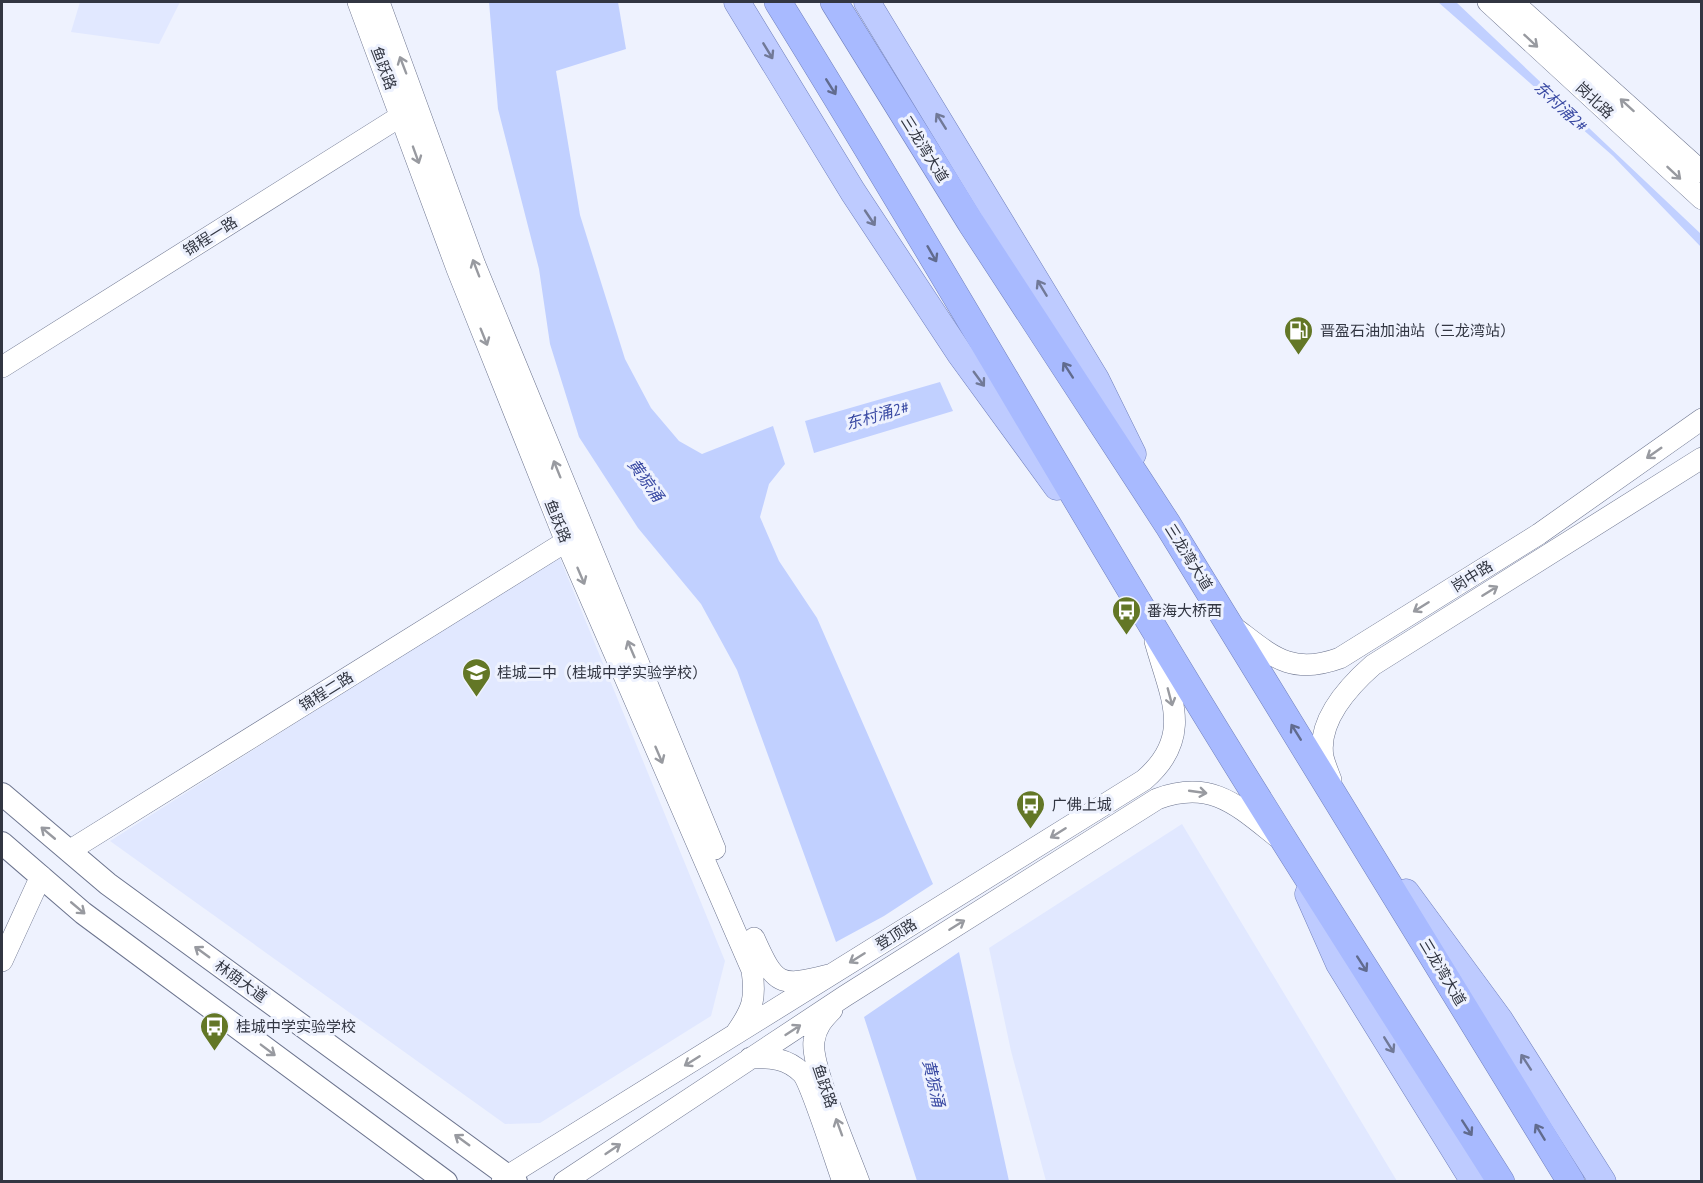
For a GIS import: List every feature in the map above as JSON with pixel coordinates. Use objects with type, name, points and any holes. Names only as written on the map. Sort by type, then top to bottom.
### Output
[{"type":"highway","points":[[778,2],[880,166],[1149,621],[1285,844],[1501,1182]]},
{"type":"highway","name":"三龙湾大道","points":[[834,2],[972,223],[1168,525],[1571,1182]]},
{"type":"main road","points":[[737,2],[853,192],[960,354],[1126,581]]},
{"type":"main road","points":[[867,2],[1096,379],[1168,525]]},
{"type":"main road","name":"林荫大道","points":[[2,794],[108,884],[509,1179]]},
{"type":"main road","points":[[1336,798],[1500,1020],[1603,1182]]},
{"type":"main road","points":[[2,843],[83,912],[446,1182]]},
{"type":"main road","points":[[1285,844],[1339,964],[1474,1182]]},
{"type":"street","name":"鱼跃路","points":[[358,2],[410,110]]},
{"type":"street","name":"鱼跃路","points":[[379,2],[457,269],[764,962],[776,978],[795,984],[829,975]]},
{"type":"street","name":"岗北路","points":[[1488,2],[1701,198]]},
{"type":"street","name":"岗北路","points":[[1513,2],[1701,172]]},
{"type":"street","name":"锦程一路","points":[[2,367],[410,110]]},
{"type":"street","name":"岗中路","points":[[1231,626],[1275,659],[1292,665],[1317,664],[1340,658],[1539,534],[1701,419]]},
{"type":"street","name":"岗中路","points":[[1336,798],[1323,756],[1324,735],[1336,706],[1357,679],[1374,665],[1701,458]]},
{"type":"street","name":"鱼跃路","points":[[574,537],[752,970],[755,991],[752,1011],[736,1033]]},
{"type":"street","name":"锦程二路","points":[[69,851],[574,537]]},
{"type":"street","name":"登顶路","points":[[509,1179],[736,1033],[1144,780],[1158,768],[1168,752],[1176,729],[1173,704],[1149,621]]},
{"type":"street","points":[[1340,658],[1339,670],[1345,678],[1357,679]]},
{"type":"street","points":[[1144,780],[1161,779],[1165,784],[1163,792],[1157,799]]},
{"type":"street","name":"登顶路","points":[[564,1182],[845,996],[1157,799],[1175,792],[1194,790],[1221,797],[1250,815],[1285,844]]},
{"type":"street","points":[[2,961],[41,876]]},
{"type":"street","name":"鱼跃路","points":[[845,996],[819,1023],[813,1042],[816,1065],[859,1182]]},
{"type":"street","name":"鱼跃路","points":[[750,1058],[770,1057],[788,1063],[804,1074],[843,1182]]},
{"type":"shaded area","points":[[80,2],[180,2],[159,44],[71,32]]},
{"type":"shaded area","name":"桂城二中（桂城中学实验学校）","points":[[559,556],[725,961],[711,1016],[540,1123],[505,1124],[110,841]]},
{"type":"shaded area","points":[[1182,824],[1397,1181],[1046,1181],[1011,1051],[989,948]]},
{"type":"water","name":"黄猄涌","points":[[489,2],[618,2],[626,49],[556,71],[580,215],[625,359],[651,408],[679,441],[702,454],[773,426],[785,464],[769,484],[760,517],[779,561],[817,618],[933,884],[884,916],[836,942],[737,670],[701,604],[638,528],[579,437],[550,344],[539,269],[498,109]]},
{"type":"water","name":"东村涌2#","points":[[1438,2],[1456,2],[1701,234],[1701,247],[1613,156]]},
{"type":"water","name":"东村涌2#","points":[[940,382],[953,411],[814,453],[805,421]]},
{"type":"water","name":"黄猄涌","points":[[959,952],[1009,1181],[917,1181],[864,1017]]},
{"type":"place","name":"晋盈石油加油站（三龙湾站）","points":[[1299,356]]},
{"type":"place","name":"番海大桥西","points":[[1126,636]]},
{"type":"place","name":"桂城二中（桂城中学实验学校）","points":[[476,698]]},
{"type":"place","name":"广佛上城","points":[[1031,830]]},
{"type":"place","name":"桂城中学实验学校","points":[[215,1052]]}]
